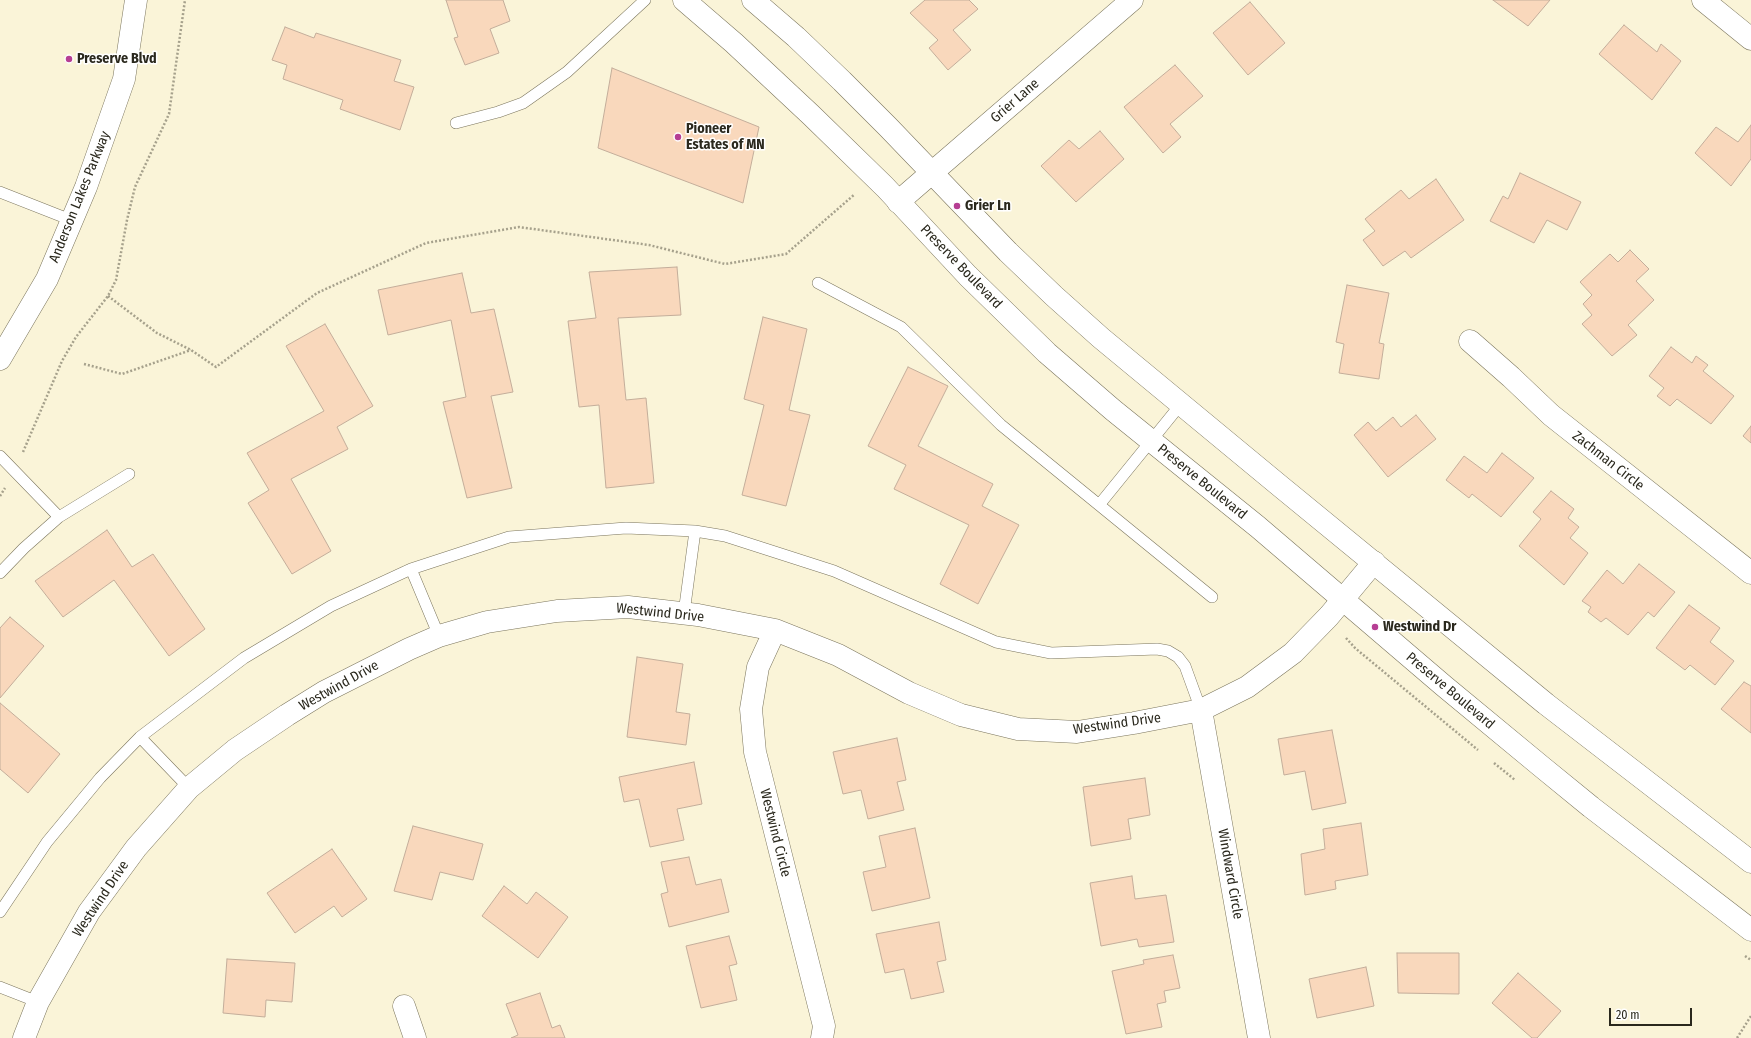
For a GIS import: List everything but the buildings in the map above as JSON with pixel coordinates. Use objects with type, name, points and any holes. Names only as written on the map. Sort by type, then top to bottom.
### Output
[{"type":"street","name":"Anderson Lakes Parkway","points":[[0,359],[47,279],[86,187],[124,79],[136,0]]},
{"type":"street","name":"Preserve Boulevard","points":[[684,0],[774,80],[898,202],[968,276],[1047,353],[1258,527],[1342,600],[1591,807],[1751,930]]},
{"type":"street","points":[[753,0],[796,37],[842,81],[1008,252],[1054,296],[1181,404],[1587,736],[1751,862]]},
{"type":"street","name":"Grier Lane","points":[[898,202],[1132,0]]},
{"type":"street","points":[[1703,0],[1751,39]]},
{"type":"street","name":"Zachman Circle","points":[[1470,341],[1511,377],[1551,416],[1751,573]]},
{"type":"street","name":"Westwind Drive","points":[[24,1038],[38,1002],[89,912],[136,848],[189,788],[235,750],[324,692],[409,649],[439,636],[487,622],[557,611],[628,607],[684,613],[775,630],[838,655],[909,693],[961,716],[1018,729],[1077,732],[1201,710],[1247,687],[1293,653],[1342,600],[1374,562]]},
{"type":"street","name":"Westwind Circle","points":[[775,630],[758,667],[751,709],[755,752],[824,1026],[822,1038]]},
{"type":"street","name":"Windward Circle","points":[[1201,710],[1259,1038]]},
{"type":"street","points":[[404,1006],[415,1038]]},
{"type":"lane","points":[[456,123],[498,112],[523,102],[567,72],[645,0]]},
{"type":"lane","points":[[0,192],[71,220]]},
{"type":"lane","points":[[818,283],[901,327],[1001,425],[1212,596]]},
{"type":"lane","points":[[1098,505],[1181,404]]},
{"type":"lane","points":[[0,456],[59,517]]},
{"type":"lane","points":[[0,573],[24,548],[59,517],[129,474]]},
{"type":"lane","points":[[0,912],[47,842],[100,778],[140,737],[244,658],[332,606],[411,569],[509,537],[626,528],[695,531],[725,536],[834,571],[996,642],[1051,654],[1157,649],[1168,651],[1178,657],[1185,666],[1201,710]]},
{"type":"lane","points":[[684,613],[695,531]]},
{"type":"lane","points":[[411,569],[439,636]]},
{"type":"lane","points":[[140,737],[189,788]]},
{"type":"lane","points":[[0,986],[38,1002]]},
{"type":"path","points":[[0,496],[14,472],[62,361],[76,337],[108,296],[116,280],[121,247],[135,187],[168,114],[185,0]]},
{"type":"path","points":[[108,296],[157,332],[191,350],[216,367],[316,293],[426,243],[519,227],[649,245],[725,264],[786,254],[858,192]]},
{"type":"path","points":[[84,364],[122,374],[191,350]]},
{"type":"path","points":[[1737,1038],[1751,1016]]},
{"type":"place","name":"Preserve Blvd","points":[[69,59]]},
{"type":"place","name":"Pioneer Estates of MN","points":[[678,137]]},
{"type":"place","name":"Grier Ln","points":[[957,206]]},
{"type":"place","name":"Westwind Dr","points":[[1375,627]]}]
